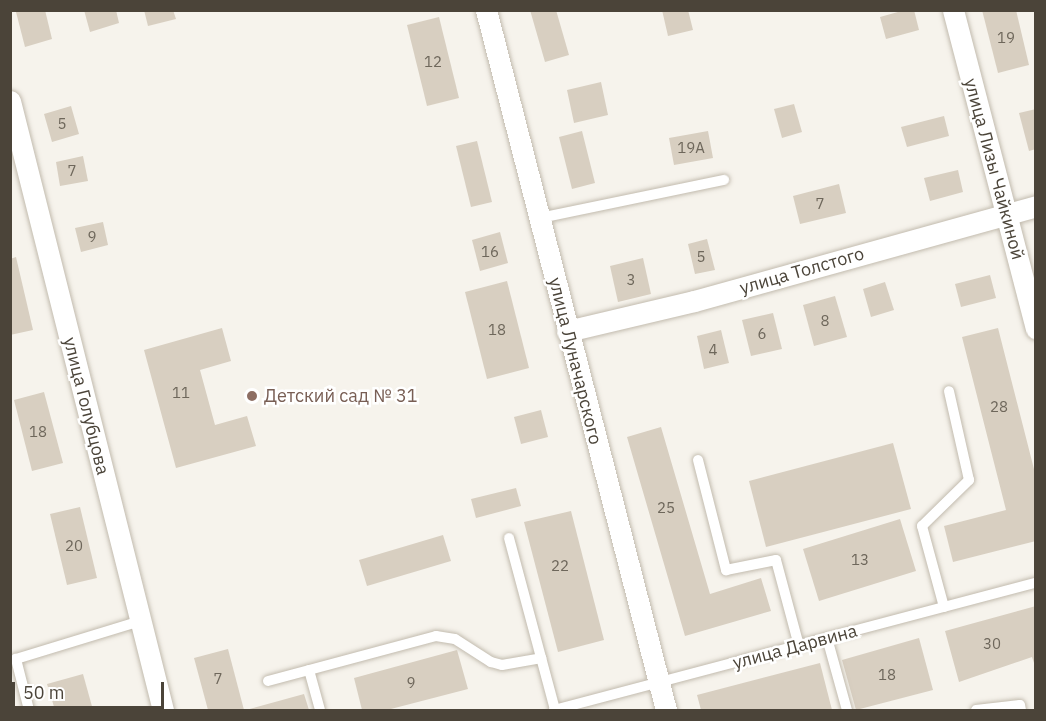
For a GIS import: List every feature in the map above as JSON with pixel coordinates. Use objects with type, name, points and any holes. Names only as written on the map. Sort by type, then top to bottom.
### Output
[{"type":"street","name":"улица Луначарского","points":[[486,10],[666,711]]},
{"type":"street","name":"улица Лизы Чайкиной","points":[[953,10],[1035,328]]},
{"type":"street","name":"улица Голубцова","points":[[10,101],[163,711]]},
{"type":"street","name":"улица Толстого","points":[[567,331],[694,302],[1035,206]]},
{"type":"lane","points":[[540,218],[724,180]]},
{"type":"lane","points":[[944,608],[922,526],[969,480],[949,391]]},
{"type":"lane","points":[[698,460],[726,570],[776,560],[799,646]]},
{"type":"lane","points":[[509,538],[554,710]]},
{"type":"lane","name":"улица Дарвина","points":[[554,710],[1035,583]]},
{"type":"lane","points":[[29,711],[16,659],[140,621]]},
{"type":"lane","points":[[268,681],[436,636],[455,639],[490,662],[502,665],[541,658]]},
{"type":"lane","points":[[827,638],[847,711]]},
{"type":"lane","points":[[309,670],[320,711]]},
{"type":"lane","points":[[976,711],[1020,705],[1021,711]]},
{"type":"building","points":[[45,10],[52,39],[25,47],[16,12]]},
{"type":"building","points":[[84,10],[116,10],[119,23],[90,32]]},
{"type":"building","points":[[144,10],[173,10],[176,19],[148,26]]},
{"type":"building","points":[[530,10],[556,10],[569,55],[545,62]]},
{"type":"building","points":[[662,10],[688,10],[693,30],[668,36]]},
{"type":"building","points":[[905,10],[914,10],[919,30],[886,39],[880,17]]},
{"type":"building","points":[[982,10],[1016,10],[1029,65],[998,73]]},
{"type":"building","points":[[439,17],[459,98],[427,106],[407,25]]},
{"type":"building","points":[[601,82],[608,115],[574,123],[567,90]]},
{"type":"building","points":[[794,104],[802,132],[782,138],[774,109]]},
{"type":"building","points":[[71,106],[79,134],[52,142],[44,114]]},
{"type":"building","points":[[1036,109],[1036,149],[1029,151],[1019,113]]},
{"type":"building","points":[[944,116],[949,136],[907,147],[901,127]]},
{"type":"building","points":[[582,131],[595,183],[572,189],[559,137]]},
{"type":"building","points":[[708,131],[713,158],[674,165],[669,138]]},
{"type":"building","points":[[477,141],[492,202],[471,207],[456,146]]},
{"type":"building","points":[[83,156],[88,181],[60,186],[56,162]]},
{"type":"building","points":[[958,170],[963,192],[930,201],[924,178]]},
{"type":"building","points":[[839,184],[846,213],[800,224],[793,196]]},
{"type":"building","points":[[103,222],[108,245],[81,252],[75,228]]},
{"type":"building","points":[[500,232],[508,263],[480,271],[472,240]]},
{"type":"building","points":[[707,239],[715,270],[695,274],[688,244]]},
{"type":"building","points":[[16,257],[33,330],[10,335],[10,259]]},
{"type":"building","points":[[643,258],[651,294],[618,302],[610,266]]},
{"type":"building","points":[[990,275],[996,298],[961,307],[955,284]]},
{"type":"building","points":[[507,281],[529,368],[487,379],[465,292]]},
{"type":"building","points":[[885,282],[894,310],[871,317],[863,289]]},
{"type":"building","points":[[835,296],[847,337],[814,346],[803,305]]},
{"type":"building","points":[[773,313],[782,349],[751,356],[742,320]]},
{"type":"building","points":[[222,328],[231,361],[200,370],[215,425],[247,416],[256,446],[176,468],[144,350]]},
{"type":"building","points":[[998,328],[1036,477],[1036,541],[953,562],[944,526],[1006,510],[962,337]]},
{"type":"building","points":[[721,330],[729,363],[704,369],[697,336]]},
{"type":"building","points":[[44,392],[63,463],[32,471],[14,400]]},
{"type":"building","points":[[541,410],[548,437],[521,444],[514,417]]},
{"type":"building","points":[[661,427],[710,594],[761,578],[771,611],[685,636],[627,437]]},
{"type":"building","points":[[893,443],[911,509],[766,547],[749,481]]},
{"type":"building","points":[[516,488],[521,506],[476,518],[471,499]]},
{"type":"building","points":[[80,507],[97,578],[67,585],[50,514]]},
{"type":"building","points":[[571,511],[604,640],[558,652],[524,522]]},
{"type":"building","points":[[900,519],[916,571],[819,601],[803,549]]},
{"type":"building","points":[[443,535],[451,561],[367,586],[359,560]]},
{"type":"building","points":[[1036,606],[1036,669],[1032,657],[959,682],[945,631]]},
{"type":"building","points":[[919,638],[933,690],[856,710],[842,660]]},
{"type":"building","points":[[228,649],[244,710],[208,710],[194,658]]},
{"type":"building","points":[[457,650],[468,689],[387,710],[362,710],[354,678]]},
{"type":"building","points":[[820,663],[832,710],[701,710],[697,695]]},
{"type":"building","points":[[83,674],[93,710],[55,710],[47,684]]},
{"type":"building","points":[[304,694],[309,710],[246,710]]},
{"type":"place","name":"Детский сад № 31","points":[[252,396]]}]
